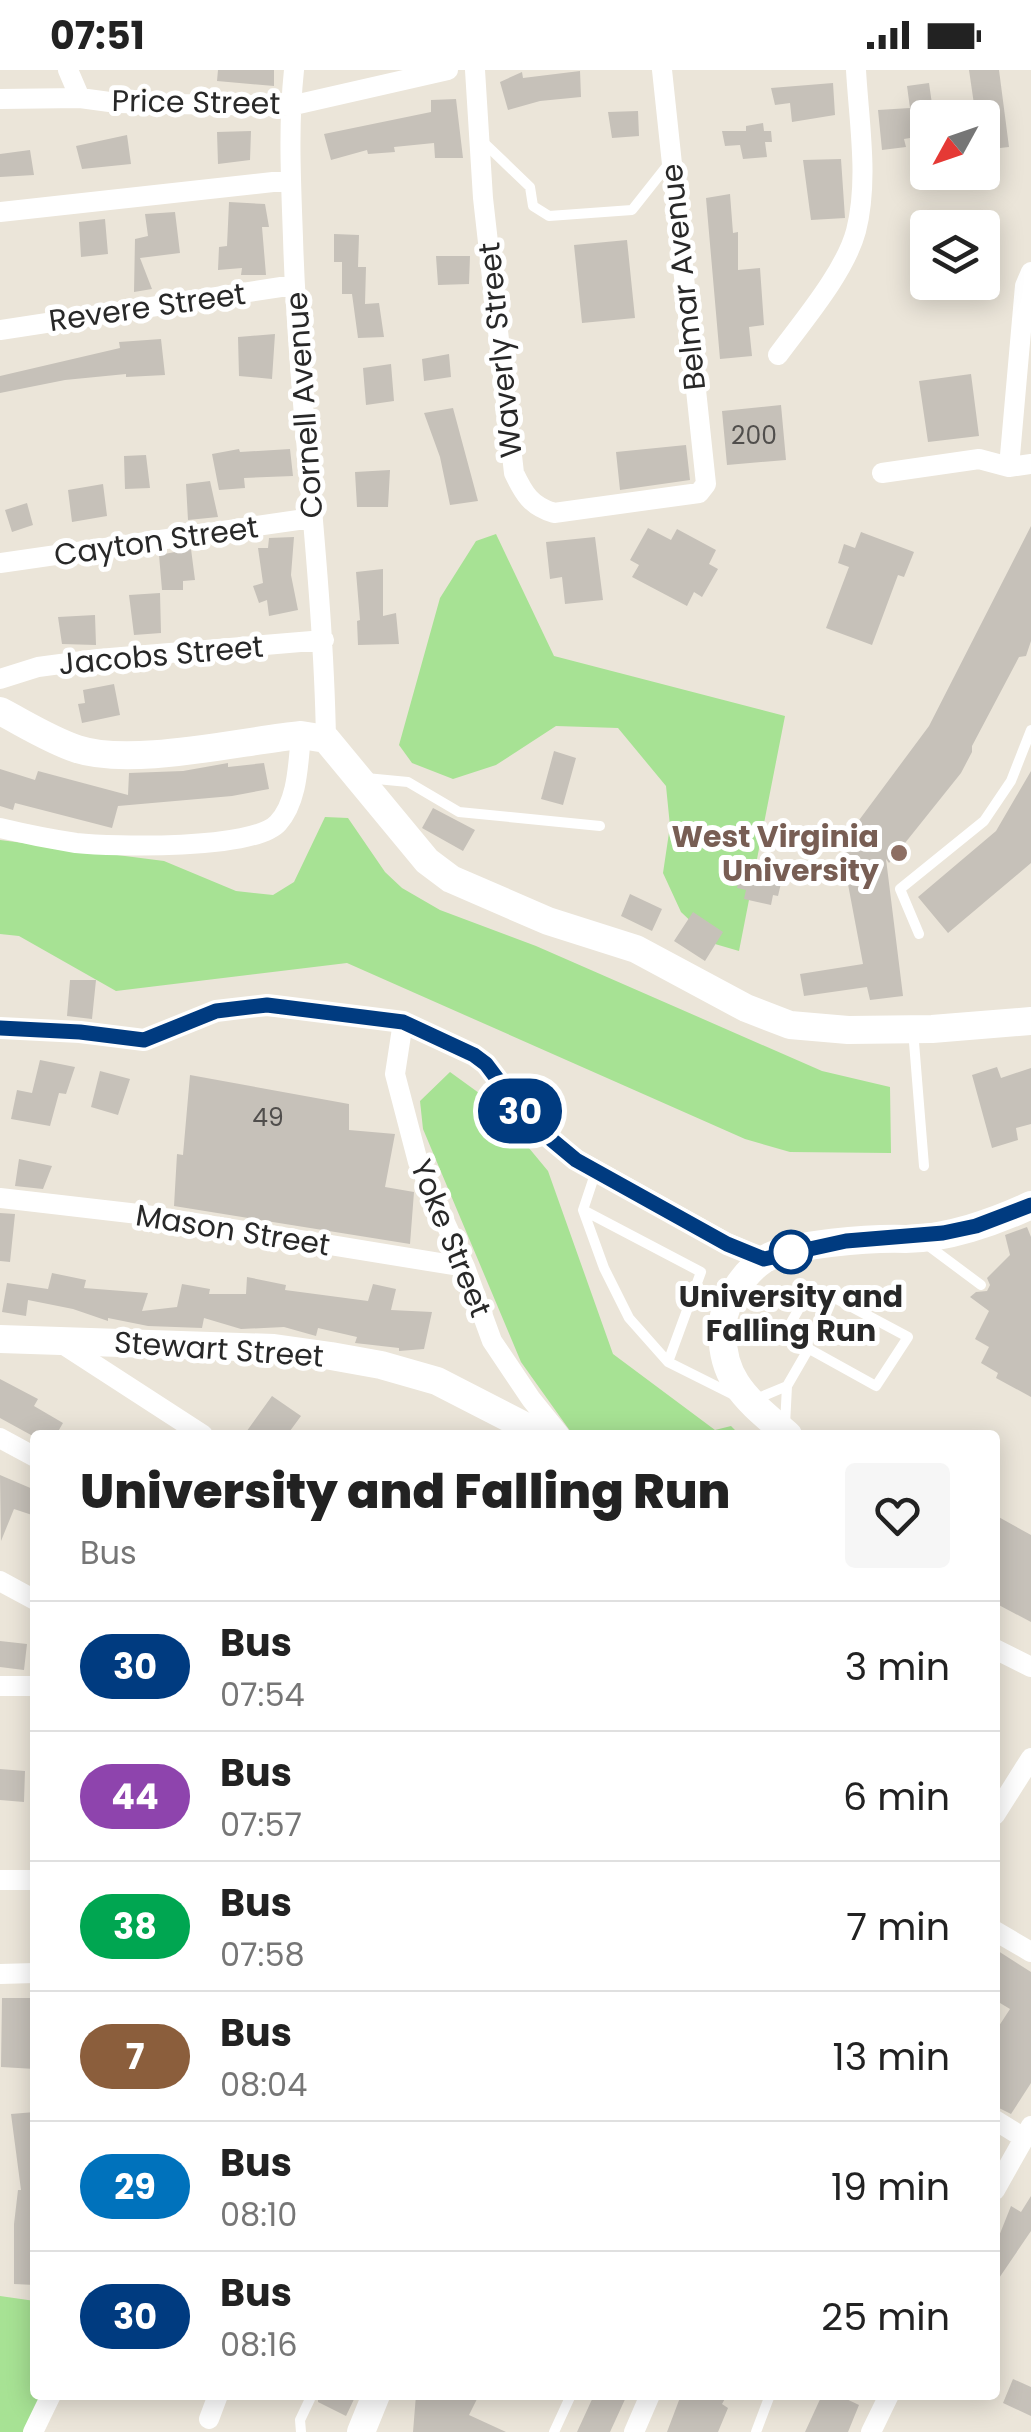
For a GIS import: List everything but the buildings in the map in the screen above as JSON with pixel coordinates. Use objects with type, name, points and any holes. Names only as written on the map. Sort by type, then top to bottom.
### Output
[{"type":"street","points":[[68,70],[80,98]]},
{"type":"street","name":"Cornell Avenue","points":[[0,828],[77,843],[122,846],[244,840],[264,834],[286,813],[314,737],[324,640],[294,285],[290,106],[294,70]]},
{"type":"street","name":"Price Street","points":[[0,99],[290,106],[448,70]]},
{"type":"street","name":"Waverly Street","points":[[475,70],[510,448],[514,473],[524,494],[537,508],[554,513],[699,493],[706,484]]},
{"type":"street","name":"Belmar Avenue","points":[[662,70],[706,484]]},
{"type":"street","points":[[778,356],[824,292],[855,234],[862,183],[856,70]]},
{"type":"street","points":[[0,212],[291,180]]},
{"type":"street","points":[[882,473],[978,459],[1020,465],[1026,286],[1031,272]]},
{"type":"street","name":"Revere Street","points":[[0,330],[294,285]]},
{"type":"street","name":"Cayton Street","points":[[0,563],[312,518]]},
{"type":"street","name":"Jacobs Street","points":[[0,679],[38,667],[98,659],[324,640]]},
{"type":"street","points":[[0,711],[76,749],[107,755],[145,755],[314,737],[360,777],[427,861],[451,879],[548,921],[636,949],[746,1008],[790,1025],[848,1030],[913,1029],[1031,1021]]},
{"type":"street","points":[[0,1028],[144,1040],[216,1011],[267,1005],[403,1022],[486,1064],[528,1120],[576,1160],[727,1244],[764,1259]]},
{"type":"street","name":"Yoke Street","points":[[403,1022],[395,1074],[418,1162],[492,1341],[556,1430]]},
{"type":"street","name":"Mason Street","points":[[0,1198],[146,1215],[465,1268]]},
{"type":"street","points":[[783,1430],[749,1402],[732,1380],[720,1348],[724,1312],[744,1280],[764,1259],[846,1241],[918,1237],[976,1226],[1031,1205]]},
{"type":"street","name":"Stewart Street","points":[[0,1339],[274,1348],[380,1365],[437,1381],[532,1430]]},
{"type":"street","points":[[55,1340],[195,1430]]},
{"type":"street","points":[[0,1438],[30,1454]]},
{"type":"street","points":[[0,1581],[30,1597]]},
{"type":"street","points":[[1000,1652],[1031,1667]]},
{"type":"street","points":[[0,1686],[30,1686]]},
{"type":"street","points":[[1000,1804],[1031,1758]]},
{"type":"street","points":[[0,1880],[30,1880]]},
{"type":"street","points":[[1000,1934],[1031,1952]]},
{"type":"street","points":[[0,1974],[30,1973]]},
{"type":"street","points":[[1000,2122],[1027,2132],[1000,2181]]},
{"type":"street","points":[[32,2432],[48,2400]]},
{"type":"street","points":[[207,2425],[216,2400]]},
{"type":"street","points":[[360,2432],[374,2400]]},
{"type":"street","points":[[634,2432],[648,2400]]},
{"type":"street","points":[[871,2432],[887,2400]]},
{"type":"lane","points":[[479,138],[530,187],[533,206],[548,216],[632,210],[670,162]]},
{"type":"lane","points":[[919,934],[900,889],[984,821],[1010,782],[1031,730]]},
{"type":"lane","points":[[360,777],[408,782],[459,812],[600,826]]},
{"type":"lane","points":[[913,1029],[924,1166]]},
{"type":"lane","points":[[596,1171],[582,1210],[629,1318],[668,1362],[749,1402],[787,1386]]},
{"type":"lane","points":[[582,1210],[701,1272],[668,1362]]},
{"type":"lane","points":[[918,1237],[980,1284]]},
{"type":"lane","points":[[810,1289],[834,1297],[908,1337],[876,1386],[809,1348],[784,1334],[810,1289]]},
{"type":"lane","points":[[787,1430],[784,1416],[787,1386],[809,1348]]},
{"type":"lane","points":[[302,2432],[300,2420],[310,2400]]},
{"type":"lane","points":[[554,2432],[569,2400]]},
{"type":"lane","points":[[756,2432],[768,2400]]},
{"type":"green space","points":[[496,534],[554,656],[785,716],[739,951],[715,944],[681,912],[663,873],[670,826],[666,786],[618,728],[556,726],[496,765],[453,779],[412,763],[399,745],[440,598],[476,541]]},
{"type":"green space","points":[[325,817],[348,818],[385,872],[402,888],[440,910],[536,946],[822,1071],[890,1087],[891,1153],[790,1152],[745,1139],[347,963],[116,991],[19,936],[0,934],[0,840],[164,861],[236,891],[273,895],[294,882]]},
{"type":"green space","points":[[450,1072],[490,1101],[548,1171],[613,1354],[715,1430],[569,1430],[521,1362],[423,1129],[420,1101]]},
{"type":"green space","points":[[0,2296],[30,2300],[30,2400],[40,2400],[24,2432],[0,2432]]},
{"type":"bus line","name":"30","points":[[0,1028],[144,1040],[216,1011],[267,1005],[403,1022],[486,1064],[528,1120],[576,1160],[727,1244],[764,1259],[846,1241],[943,1233],[976,1226],[1031,1205]]},
{"type":"place","name":"West Virginia University","points":[[899,853]]},
{"type":"place","name":"University and Falling Run","points":[[791,1252]]}]
